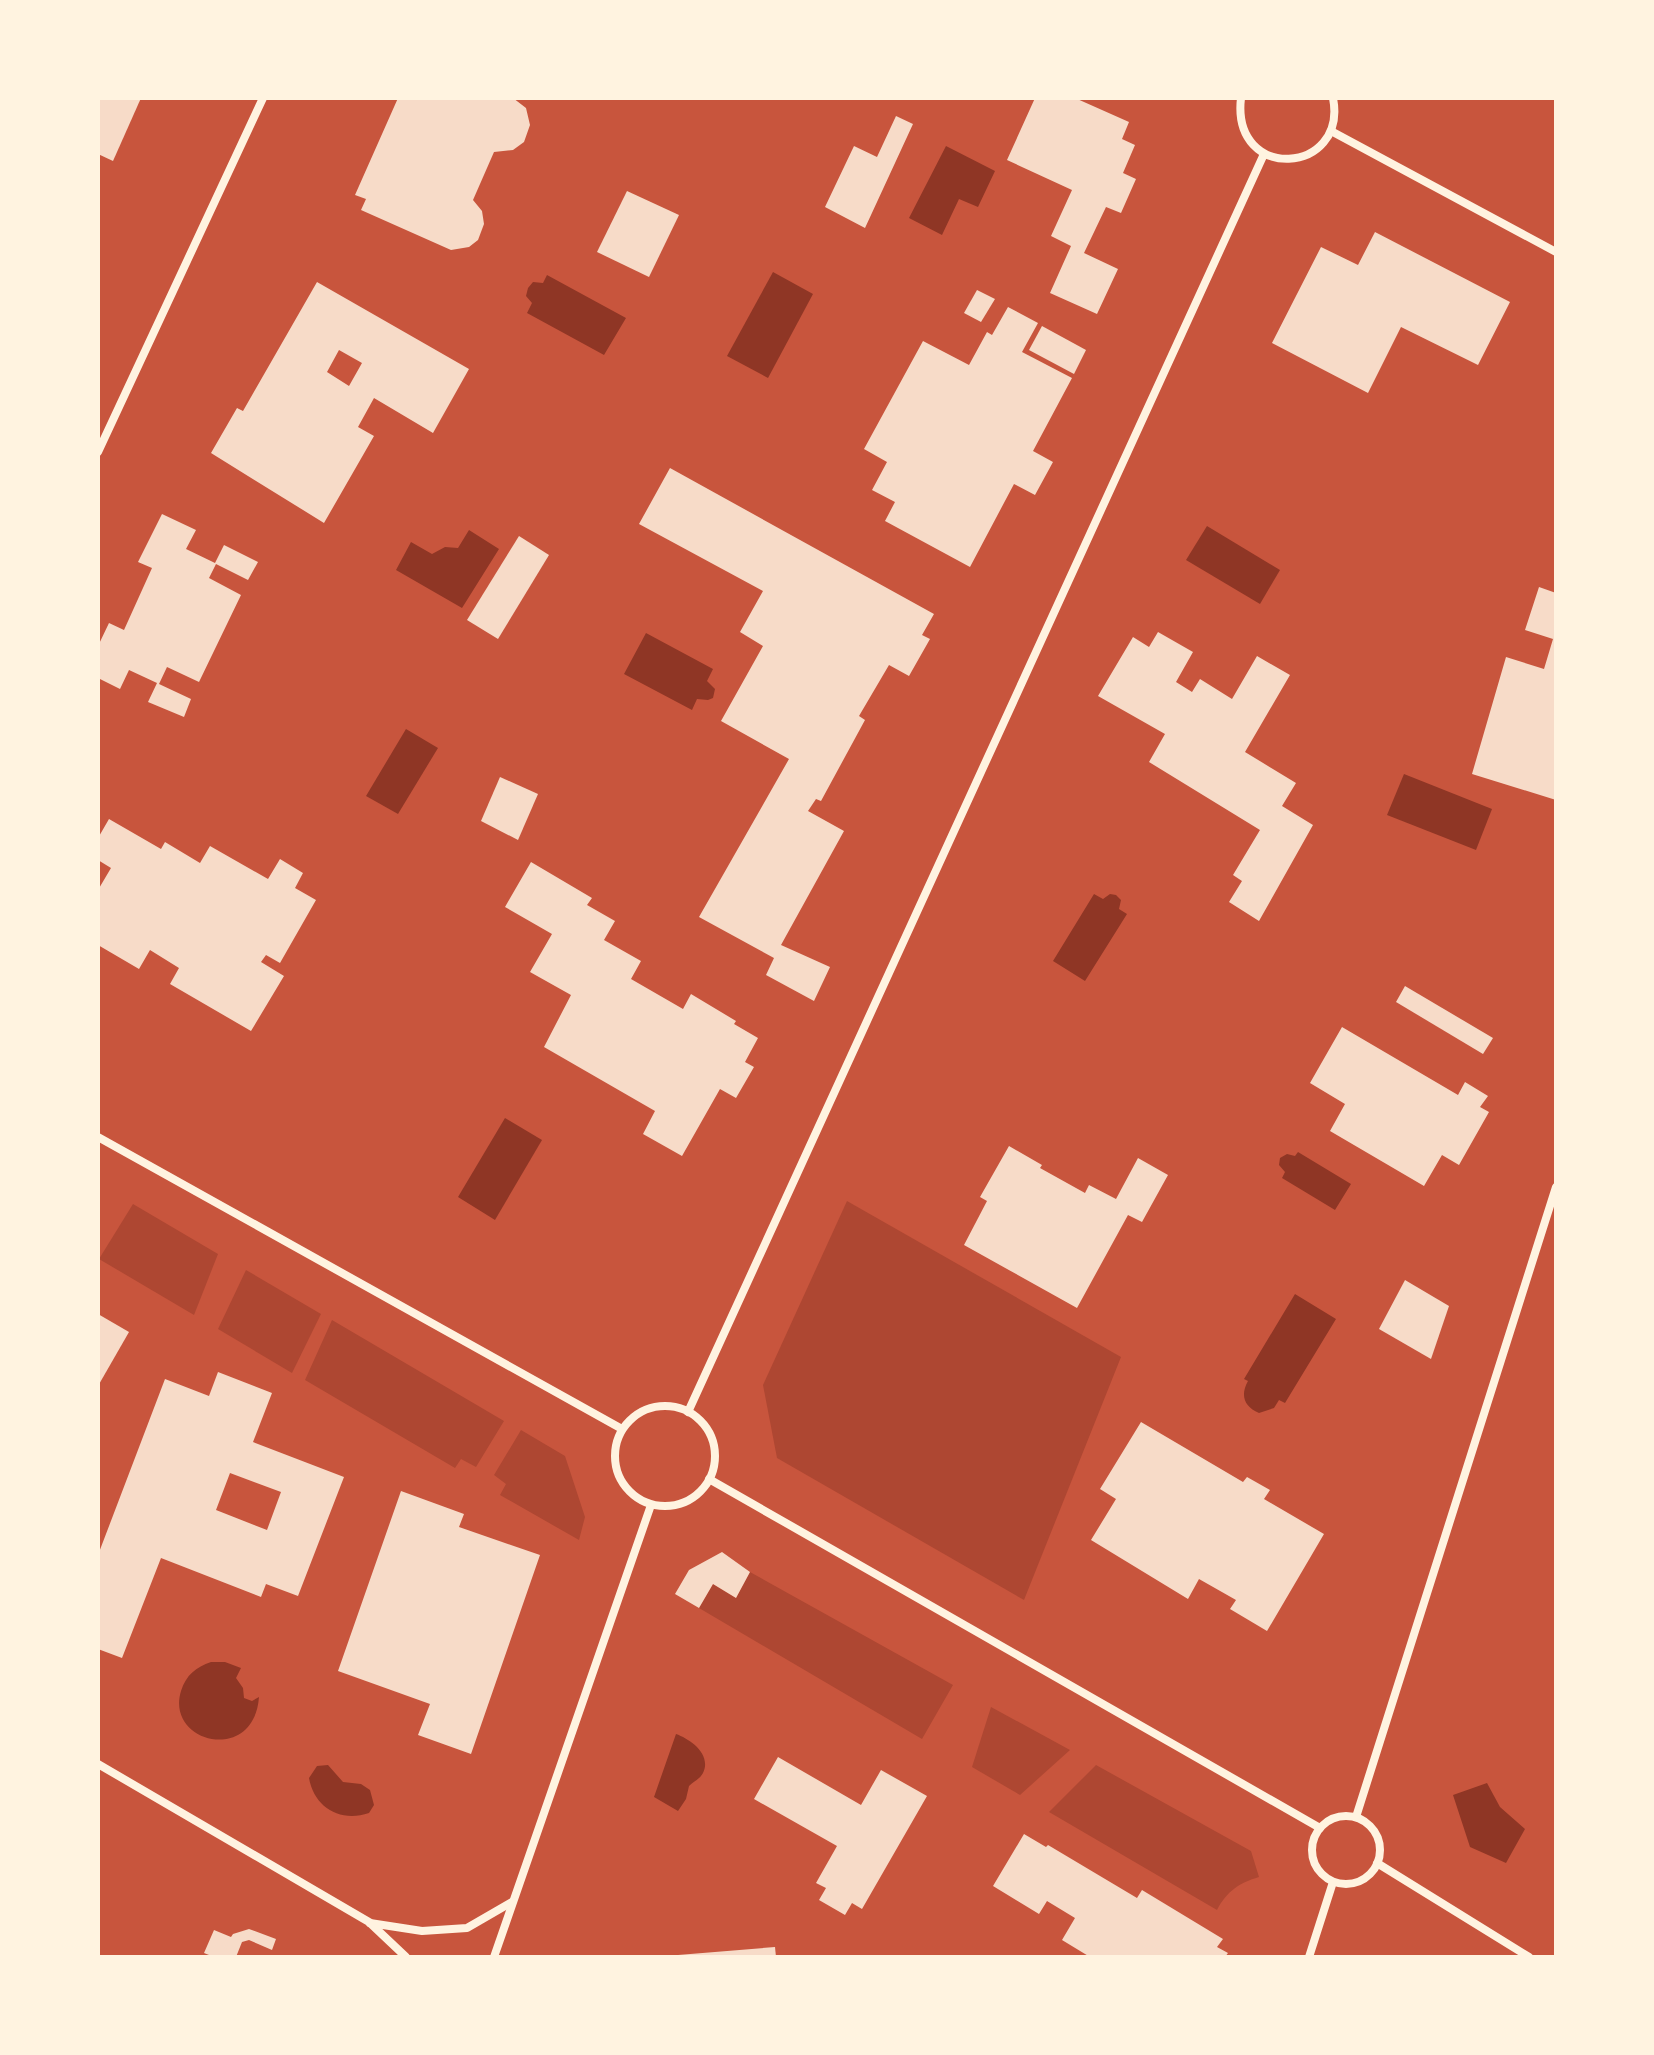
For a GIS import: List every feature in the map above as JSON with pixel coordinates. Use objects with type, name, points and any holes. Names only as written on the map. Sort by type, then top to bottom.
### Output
[{"type":"street","points":[[98,452],[263,98]]},
{"type":"street","points":[[1241,98],[1243,130],[1251,144],[1264,154],[1279,159],[1295,159],[1311,154],[1331,131],[1335,116],[1333,98]]},
{"type":"street","points":[[1331,131],[1556,252]]},
{"type":"street","points":[[688,1412],[1264,154]]},
{"type":"street","points":[[98,1137],[622,1429]]},
{"type":"street","points":[[1356,1817],[1556,1187]]},
{"type":"street","points":[[670,1406],[688,1412],[700,1421],[714,1449],[714,1464],[709,1479],[699,1492],[685,1502],[668,1506],[651,1505],[634,1497],[622,1483],[615,1465],[615,1447],[622,1429],[634,1416],[652,1408],[670,1406]]},
{"type":"street","points":[[709,1479],[1320,1828]]},
{"type":"street","points":[[494,1957],[651,1505]]},
{"type":"street","points":[[98,1764],[369,1922],[406,1957]]},
{"type":"street","points":[[1336,1817],[1356,1817],[1368,1824],[1377,1836],[1381,1849],[1377,1863],[1360,1882],[1346,1885],[1333,1882],[1315,1865],[1313,1840],[1320,1828],[1336,1817]]},
{"type":"street","points":[[1377,1863],[1529,1957]]},
{"type":"street","points":[[1309,1957],[1333,1882]]},
{"type":"street","points":[[369,1922],[422,1931],[467,1928],[513,1901]]},
{"type":"shaded area","points":[[946,146],[995,171],[978,207],[959,199],[942,235],[909,218]]},
{"type":"shaded area","points":[[773,272],[813,294],[768,378],[727,356]]},
{"type":"shaded area","points":[[547,275],[626,318],[604,355],[527,313],[532,303],[526,296],[528,288],[533,282],[543,283]]},
{"type":"shaded area","points":[[1207,526],[1280,570],[1260,604],[1186,560]]},
{"type":"shaded area","points":[[469,530],[499,549],[462,608],[396,570],[411,542],[432,554],[445,547],[458,548]]},
{"type":"shaded area","points":[[646,633],[713,669],[707,681],[715,689],[713,698],[697,699],[692,710],[624,674]]},
{"type":"shaded area","points":[[406,729],[438,748],[398,814],[366,796]]},
{"type":"shaded area","points":[[1404,774],[1492,809],[1476,850],[1387,815]]},
{"type":"shaded area","points":[[1094,894],[1103,899],[1110,894],[1116,895],[1121,900],[1119,909],[1127,914],[1085,981],[1053,961]]},
{"type":"shaded area","points":[[505,1118],[542,1140],[495,1220],[458,1197]]},
{"type":"shaded area","points":[[1298,1152],[1351,1184],[1335,1210],[1282,1178],[1285,1172],[1279,1165],[1280,1158],[1287,1154],[1295,1156]]},
{"type":"shaded area","points":[[847,1201],[1121,1357],[1024,1600],[777,1458],[763,1385]]},
{"type":"shaded area","points":[[133,1204],[218,1254],[194,1315],[99,1259]]},
{"type":"shaded area","points":[[246,1270],[321,1314],[292,1373],[218,1329]]},
{"type":"shaded area","points":[[1295,1294],[1336,1319],[1285,1403],[1279,1400],[1274,1408],[1259,1413],[1245,1400],[1248,1381],[1244,1379]]},
{"type":"shaded area","points":[[332,1320],[504,1421],[476,1467],[461,1459],[455,1468],[305,1380]]},
{"type":"shaded area","points":[[521,1430],[565,1456],[585,1517],[579,1540],[500,1495],[506,1484],[494,1475]]},
{"type":"shaded area","points":[[750,1572],[953,1685],[922,1739],[699,1608],[713,1584],[736,1598]]},
{"type":"shaded area","points":[[211,1662],[225,1662],[241,1668],[236,1678],[243,1688],[244,1698],[252,1701],[259,1697],[254,1718],[242,1732],[228,1739],[212,1739],[197,1734],[186,1723],[180,1709],[181,1691],[186,1680],[196,1669]]},
{"type":"shaded area","points":[[991,1707],[1070,1750],[1020,1795],[972,1767]]},
{"type":"shaded area","points":[[676,1734],[698,1748],[705,1760],[702,1775],[689,1786],[686,1799],[678,1811],[654,1797]]},
{"type":"shaded area","points":[[328,1765],[343,1782],[361,1784],[370,1790],[374,1805],[369,1813],[358,1816],[339,1814],[316,1797],[309,1778],[317,1766]]},
{"type":"shaded area","points":[[1096,1765],[1251,1851],[1259,1877],[1234,1889],[1217,1910],[1049,1812]]},
{"type":"shaded area","points":[[1487,1783],[1500,1807],[1525,1829],[1506,1863],[1470,1847],[1453,1795]]},
{"type":"building","points":[[98,98],[141,98],[113,161],[98,154]]},
{"type":"building","points":[[398,98],[513,98],[526,108],[530,125],[524,142],[513,150],[494,152],[473,200],[482,211],[484,224],[478,240],[469,247],[451,250],[361,210],[366,199],[355,195]]},
{"type":"building","points":[[1035,98],[1075,98],[1129,122],[1122,139],[1135,145],[1123,173],[1136,179],[1121,213],[1106,207],[1084,253],[1118,269],[1097,314],[1050,293],[1071,246],[1051,236],[1072,190],[1007,160]]},
{"type":"building","points":[[896,116],[913,124],[865,228],[825,207],[854,146],[877,157]]},
{"type":"building","points":[[627,191],[679,215],[649,277],[597,252]]},
{"type":"building","points":[[1375,232],[1510,302],[1478,365],[1401,327],[1368,393],[1272,343],[1321,247],[1358,265]]},
{"type":"building","points":[[317,282],[469,369],[433,433],[374,398],[358,427],[374,436],[324,523],[211,453],[237,408],[243,411]],"holes":[[[339,350],[362,363],[349,386],[327,372]]]},
{"type":"building","points":[[977,290],[995,299],[981,322],[964,313]]},
{"type":"building","points":[[1008,307],[1038,323],[1022,352],[1072,378],[1033,451],[1053,462],[1035,495],[1014,484],[970,567],[885,521],[895,502],[872,490],[887,462],[864,449],[923,341],[969,365],[987,332],[992,335]]},
{"type":"building","points":[[1042,326],[1086,350],[1074,374],[1029,350]]},
{"type":"building","points":[[670,468],[934,614],[922,635],[930,639],[909,676],[889,665],[859,716],[865,720],[821,801],[816,799],[808,811],[844,831],[781,945],[830,967],[814,1001],[766,975],[774,958],[699,917],[789,759],[721,721],[763,646],[740,632],[763,591],[639,524]]},
{"type":"building","points":[[162,514],[196,530],[186,549],[215,563],[224,545],[258,562],[248,580],[216,564],[209,578],[241,595],[199,682],[167,667],[159,684],[191,699],[184,717],[148,702],[157,683],[129,670],[120,689],[98,678],[98,646],[109,623],[124,630],[152,568],[138,562]]},
{"type":"building","points":[[519,536],[549,555],[498,639],[467,620]]},
{"type":"building","points":[[1539,587],[1556,593],[1556,800],[1472,774],[1506,657],[1544,669],[1553,639],[1525,630]]},
{"type":"building","points":[[1158,632],[1193,652],[1176,682],[1192,692],[1200,679],[1232,699],[1257,656],[1290,675],[1245,752],[1296,783],[1282,806],[1313,825],[1259,921],[1229,902],[1242,881],[1233,875],[1260,830],[1149,762],[1165,734],[1098,696],[1133,637],[1149,647]]},
{"type":"building","points":[[500,777],[538,794],[518,840],[481,821]]},
{"type":"building","points":[[109,819],[161,849],[165,842],[200,863],[210,846],[268,879],[280,859],[303,873],[295,888],[316,900],[280,963],[266,955],[261,962],[284,976],[251,1031],[170,984],[179,968],[150,950],[139,969],[98,945],[98,890],[111,868],[98,860],[98,838]]},
{"type":"building","points":[[531,862],[592,898],[587,905],[615,921],[604,940],[641,961],[631,979],[683,1009],[691,994],[758,1038],[745,1062],[754,1067],[736,1098],[720,1089],[682,1156],[643,1134],[655,1111],[544,1047],[571,995],[530,972],[552,934],[505,907]]},
{"type":"building","points":[[1405,986],[1493,1038],[1483,1054],[1396,1002]]},
{"type":"building","points":[[1342,1027],[1458,1095],[1465,1082],[1488,1096],[1480,1107],[1489,1112],[1459,1165],[1442,1155],[1424,1186],[1330,1131],[1345,1104],[1310,1083]]},
{"type":"building","points":[[1009,1146],[1042,1165],[1040,1168],[1085,1193],[1089,1185],[1116,1199],[1138,1158],[1168,1175],[1142,1222],[1128,1215],[1077,1308],[964,1245],[987,1201],[980,1197]]},
{"type":"building","points":[[1405,1280],[1449,1306],[1431,1359],[1379,1329]]},
{"type":"building","points":[[98,1314],[129,1332],[98,1386]]},
{"type":"building","points":[[218,1372],[272,1393],[253,1442],[344,1477],[298,1596],[266,1584],[261,1597],[161,1558],[122,1658],[98,1649],[98,1555],[165,1379],[209,1396]],"holes":[[[230,1473],[281,1492],[267,1530],[216,1510]]]},
{"type":"building","points":[[1141,1422],[1243,1482],[1247,1477],[1270,1490],[1264,1499],[1324,1534],[1267,1631],[1230,1609],[1236,1600],[1199,1579],[1188,1599],[1091,1540],[1116,1499],[1100,1489]]},
{"type":"building","points":[[401,1491],[464,1514],[459,1527],[540,1555],[471,1754],[418,1735],[430,1704],[338,1671]]},
{"type":"building","points":[[722,1552],[750,1572],[736,1598],[713,1584],[699,1608],[675,1594],[689,1570]]},
{"type":"building","points":[[778,1757],[861,1805],[881,1770],[927,1796],[862,1909],[852,1903],[845,1915],[819,1900],[826,1888],[816,1883],[837,1846],[754,1799]]},
{"type":"building","points":[[1024,1834],[1137,1898],[1142,1890],[1223,1939],[1217,1947],[1228,1953],[1225,1957],[1090,1957],[1062,1940],[1075,1918],[1047,1901],[1039,1914],[993,1886]]},
{"type":"building","points":[[249,1929],[276,1939],[272,1950],[249,1940],[242,1942],[236,1957],[214,1957],[204,1953],[214,1930],[231,1937]]},
{"type":"building","points":[[775,1947],[776,1957],[678,1957],[678,1955]]}]
